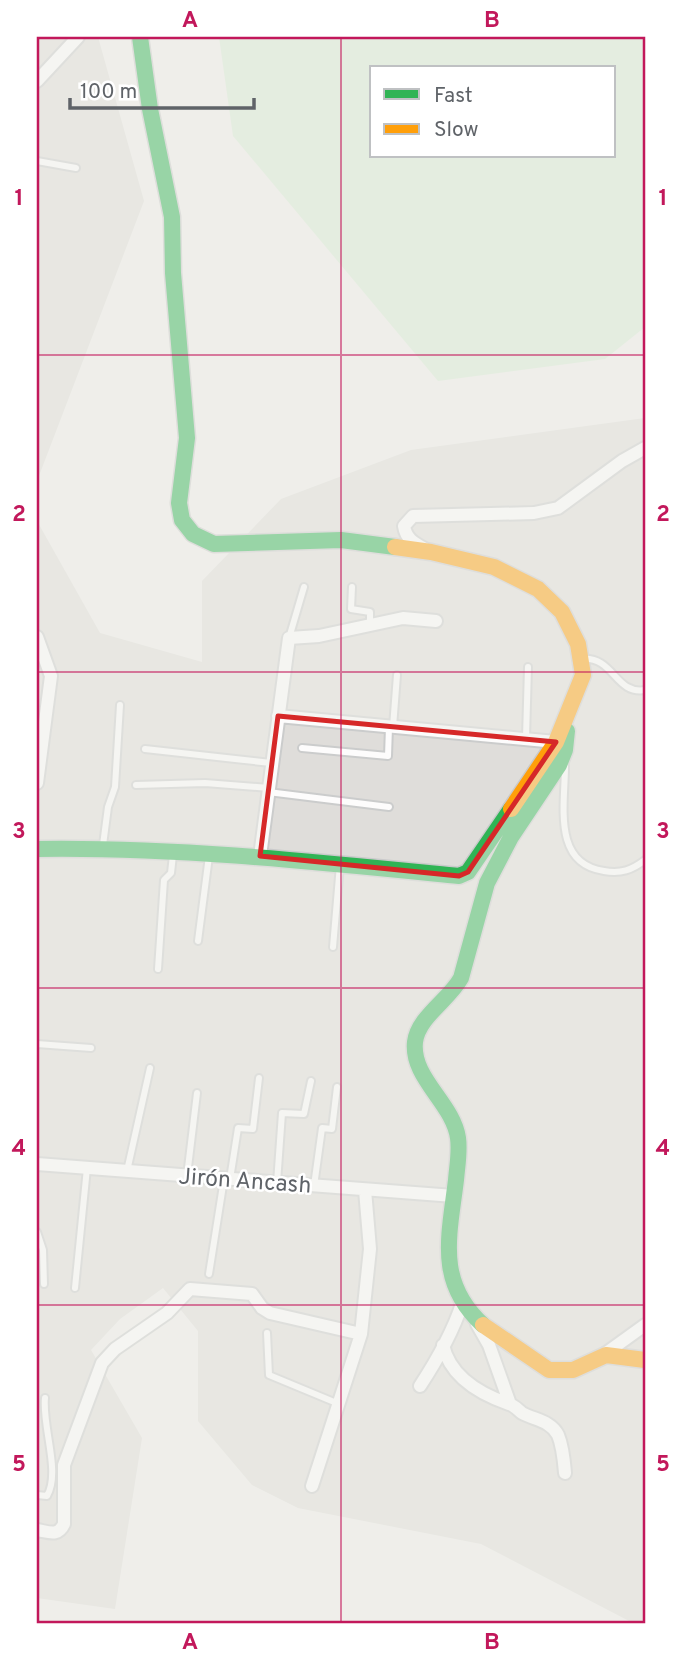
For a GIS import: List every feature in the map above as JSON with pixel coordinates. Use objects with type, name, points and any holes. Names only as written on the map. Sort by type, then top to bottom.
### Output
[{"type":"street","points":[[37,81],[78,37]]},
{"type":"street","points":[[140,37],[150,109],[173,217],[173,273],[187,438],[179,503],[182,520],[192,534],[214,544],[341,540],[431,552],[494,567],[538,589],[562,612],[578,644],[583,675],[569,710],[559,765],[498,860],[486,887],[466,963],[453,990],[417,1033],[414,1051],[424,1074],[450,1112],[458,1136],[450,1249],[452,1277],[467,1310],[489,1345],[510,1404]]},
{"type":"street","points":[[431,552],[411,541],[405,534],[404,526],[414,516],[534,513],[558,509],[622,461],[645,448]]},
{"type":"street","points":[[260,856],[289,638],[319,636],[403,618],[436,621]]},
{"type":"street","points":[[37,637],[51,676],[37,783]]},
{"type":"street","points":[[278,716],[526,740],[561,746]]},
{"type":"street","points":[[37,849],[102,848],[260,856],[458,876],[468,872],[561,746]]},
{"type":"street","name":"Jirón Ancash","points":[[37,1164],[454,1196]]},
{"type":"street","points":[[312,1486],[361,1335],[370,1249],[365,1190]]},
{"type":"street","points":[[37,1530],[55,1534],[61,1531],[64,1524],[64,1465],[102,1363],[115,1349],[167,1313],[190,1289],[252,1294],[262,1308],[270,1313],[361,1335]]},
{"type":"street","points":[[420,1386],[436,1363],[452,1330],[467,1310]]},
{"type":"street","points":[[467,1310],[549,1370],[561,1372],[575,1370],[601,1356],[645,1325]]},
{"type":"street","points":[[443,1345],[448,1363],[472,1386],[493,1399],[510,1404],[522,1413],[547,1423],[557,1434],[565,1473]]},
{"type":"street","points":[[601,1356],[645,1360]]},
{"type":"lane","points":[[37,161],[76,168]]},
{"type":"lane","points":[[289,638],[304,587]]},
{"type":"lane","points":[[352,587],[351,610],[370,612],[370,626]]},
{"type":"lane","points":[[580,659],[593,658],[609,668],[630,689],[645,690]]},
{"type":"lane","points":[[526,740],[528,667]]},
{"type":"lane","points":[[302,748],[388,756],[397,675]]},
{"type":"lane","points":[[102,848],[108,807],[115,787],[120,705]]},
{"type":"lane","points":[[561,746],[565,836],[570,849],[579,861],[594,870],[631,870],[645,860]]},
{"type":"lane","points":[[145,749],[272,763]]},
{"type":"lane","points":[[136,785],[205,783],[389,807]]},
{"type":"lane","points":[[158,969],[164,880],[171,873],[173,852]]},
{"type":"lane","points":[[198,941],[209,853]]},
{"type":"lane","points":[[333,947],[341,863]]},
{"type":"lane","points":[[37,1044],[91,1048]]},
{"type":"lane","points":[[127,1171],[150,1068]]},
{"type":"lane","points":[[209,1274],[237,1128],[253,1129],[259,1078]]},
{"type":"lane","points":[[277,1183],[282,1114],[304,1114],[311,1081]]},
{"type":"lane","points":[[313,1186],[322,1128],[332,1129],[337,1087]]},
{"type":"lane","points":[[187,1176],[197,1093]]},
{"type":"lane","points":[[75,1288],[87,1168]]},
{"type":"lane","points":[[37,1232],[43,1250],[44,1284]]},
{"type":"lane","points":[[267,1333],[269,1375],[340,1404]]},
{"type":"lane","points":[[37,1495],[47,1496],[52,1484],[40,1408],[45,1398]]},
{"type":"highlighted area","points":[[278,716],[556,742],[468,872],[459,876],[260,856]]},
{"type":"shaded area","points":[[37,37],[98,37],[144,201],[37,481]]},
{"type":"shaded area","points":[[645,418],[645,1623],[633,1623],[481,1544],[298,1508],[252,1485],[198,1421],[198,1331],[163,1288],[120,1319],[91,1350],[142,1438],[115,1609],[37,1598],[37,521],[100,633],[202,662],[202,581],[281,499],[411,450]]},
{"type":"green space","points":[[219,37],[645,37],[645,327],[605,359],[438,381],[233,136]]},
{"type":"traffic: fast","points":[[140,37],[150,109],[172,217],[173,273],[187,438],[179,503],[182,520],[193,534],[214,544],[341,540],[395,547]]},
{"type":"traffic: fast","points":[[483,1325],[468,1309],[458,1292],[449,1258],[459,1149],[455,1125],[419,1067],[415,1042],[422,1025],[461,978],[487,883],[511,837],[559,765],[565,750],[567,731]]},
{"type":"traffic: fast","points":[[37,849],[195,853],[459,876],[468,872],[511,809]]},
{"type":"traffic: slow","points":[[395,547],[431,552],[494,567],[538,589],[562,612],[578,644],[583,675],[556,742],[511,809]]},
{"type":"traffic: slow","points":[[483,1325],[549,1370],[573,1370],[606,1355],[645,1360]]}]
